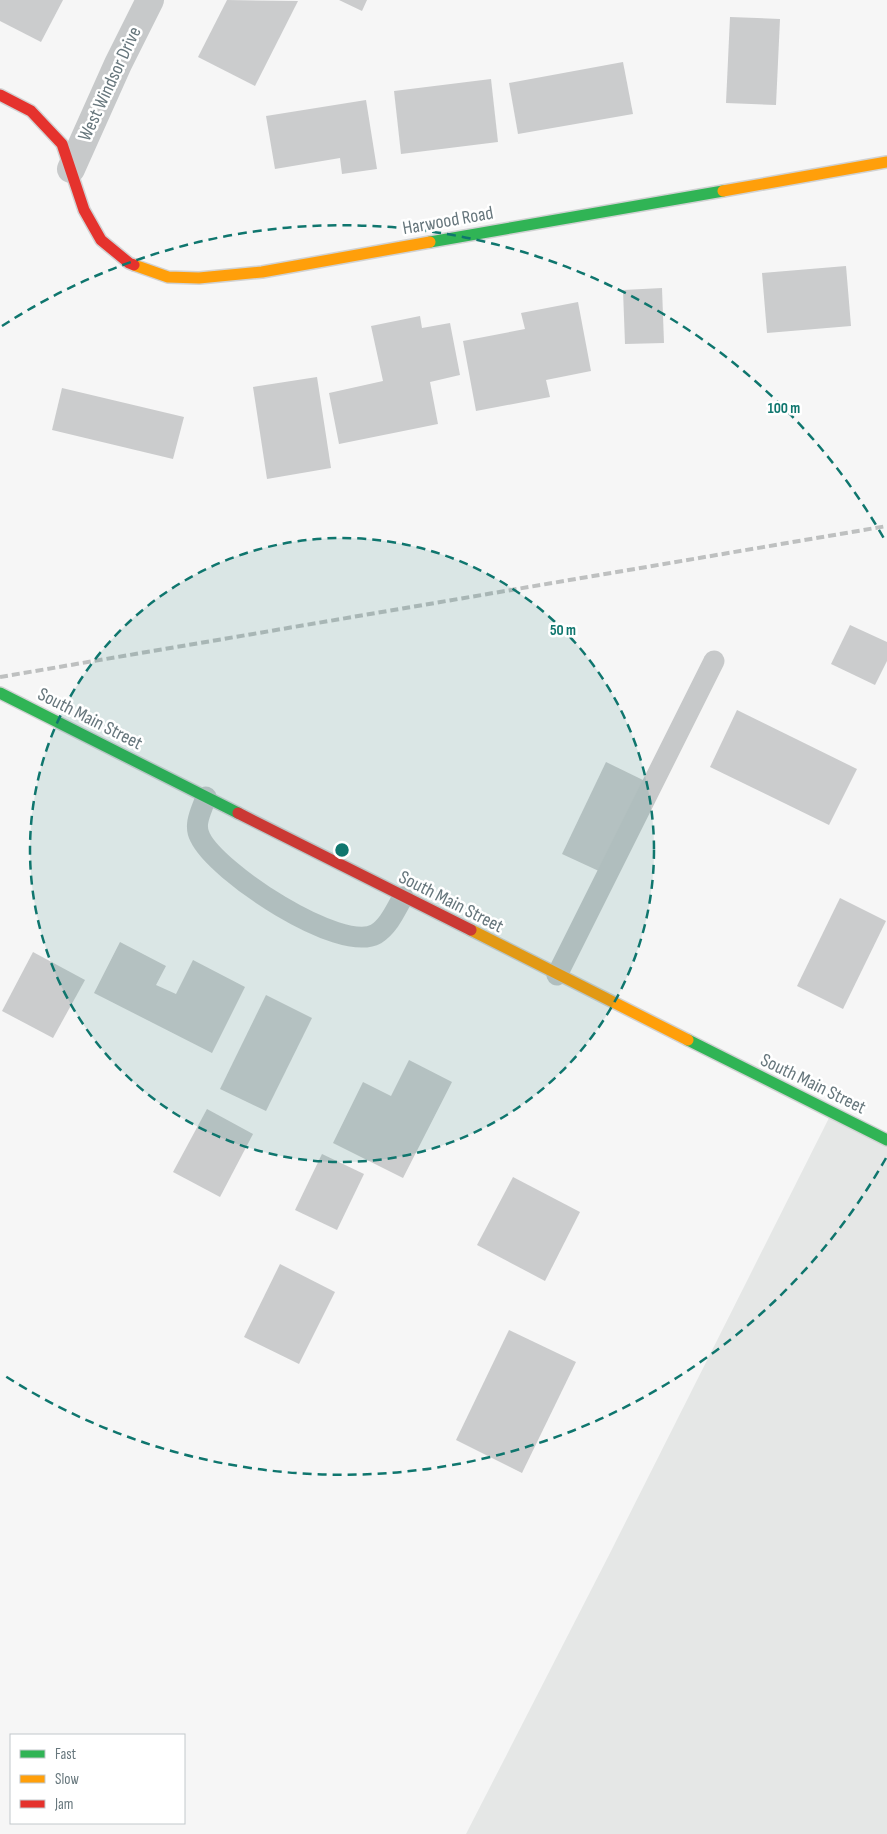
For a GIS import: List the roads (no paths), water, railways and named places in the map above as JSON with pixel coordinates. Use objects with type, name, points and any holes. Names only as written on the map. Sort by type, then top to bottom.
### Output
[{"type":"street","name":"West Windsor Drive","points":[[71,169],[118,64],[150,0]]},
{"type":"street","name":"Harwood Road","points":[[0,95],[31,111],[62,144],[84,210],[101,240],[129,263],[168,278],[199,278],[262,272],[887,162]]},
{"type":"street","name":"South Main Street","points":[[0,693],[887,1140]]},
{"type":"lane","points":[[557,975],[714,661]]},
{"type":"lane","points":[[206,797],[197,824],[199,836],[209,853],[247,884],[300,917],[338,934],[361,938],[376,934],[387,925],[403,897]]},
{"type":"railway","points":[[0,677],[887,526]]}]
